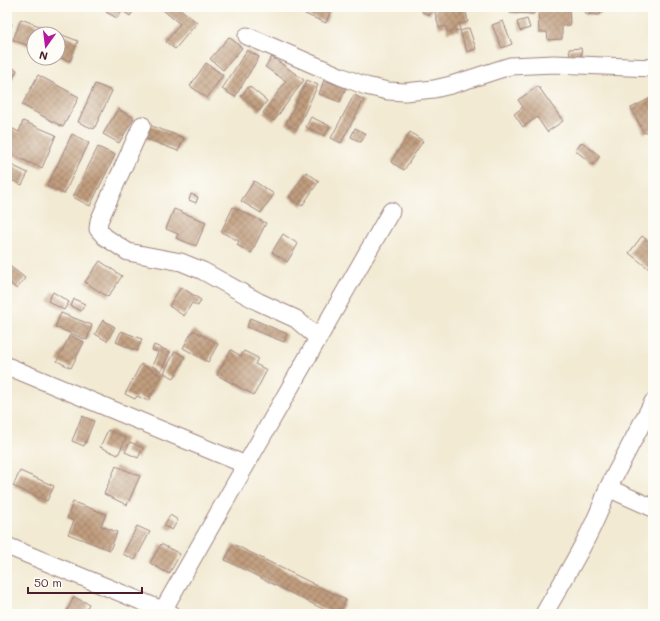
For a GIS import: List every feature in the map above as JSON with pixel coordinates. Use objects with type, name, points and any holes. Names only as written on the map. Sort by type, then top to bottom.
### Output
[{"type":"street","points":[[247,36],[340,76],[366,86],[388,91],[405,92],[451,86],[510,66],[554,64],[653,68]]},
{"type":"street","points":[[142,125],[99,221],[98,229],[105,237],[128,252],[182,262],[203,271],[259,302],[296,319],[306,326],[318,338]]},
{"type":"street","points":[[7,546],[168,612],[246,465],[391,211]]},
{"type":"street","points":[[7,366],[246,465]]},
{"type":"street","points":[[544,614],[590,532],[608,488],[653,402]]},
{"type":"street","points":[[608,488],[653,508]]},
{"type":"building","points":[[110,7],[136,7],[130,16],[122,10],[117,18],[106,12]]},
{"type":"building","points":[[165,7],[178,7],[197,23],[175,49],[166,42],[180,24],[163,10]]},
{"type":"building","points":[[308,7],[332,7],[326,23],[305,14]]},
{"type":"building","points":[[423,7],[433,7],[430,15],[422,12]]},
{"type":"building","points":[[465,7],[468,22],[459,24],[460,30],[447,32],[446,26],[439,28],[434,8]]},
{"type":"building","points":[[511,7],[535,7],[534,14],[510,13]]},
{"type":"building","points":[[538,7],[569,7],[570,25],[562,26],[562,39],[548,40],[547,32],[539,32]]},
{"type":"building","points":[[580,7],[607,7],[606,11],[601,11],[600,15],[585,14],[586,10],[580,10]]},
{"type":"building","points":[[21,19],[39,26],[26,26],[26,45],[13,40]]},
{"type":"building","points":[[527,19],[530,28],[520,31],[517,22]]},
{"type":"building","points":[[7,21],[12,24],[7,32]]},
{"type":"building","points":[[503,21],[512,44],[502,48],[492,25]]},
{"type":"building","points":[[469,28],[476,49],[467,52],[460,31]]},
{"type":"building","points":[[66,36],[78,41],[70,61],[66,60]]},
{"type":"building","points":[[229,37],[242,48],[223,70],[210,59]]},
{"type":"building","points":[[581,48],[582,56],[570,57],[569,49]]},
{"type":"building","points":[[247,50],[259,57],[235,97],[222,89]]},
{"type":"building","points":[[272,57],[304,80],[274,121],[263,113],[286,81],[265,67]]},
{"type":"building","points":[[206,63],[223,75],[207,98],[190,86]]},
{"type":"building","points":[[7,65],[17,70],[7,90]]},
{"type":"building","points":[[38,75],[79,97],[63,127],[22,105]]},
{"type":"building","points":[[307,80],[318,85],[297,129],[286,124]]},
{"type":"building","points":[[324,80],[346,88],[340,102],[319,94]]},
{"type":"building","points":[[95,84],[112,91],[94,129],[78,122]]},
{"type":"building","points":[[249,86],[267,101],[259,111],[241,96]]},
{"type":"building","points":[[538,86],[563,121],[547,132],[537,117],[523,127],[514,114],[523,107],[518,100]]},
{"type":"building","points":[[354,95],[364,100],[341,143],[331,138]]},
{"type":"building","points":[[653,97],[653,129],[644,133],[631,108]]},
{"type":"building","points":[[118,109],[134,118],[119,143],[103,134]]},
{"type":"building","points":[[311,117],[330,126],[325,136],[306,127]]},
{"type":"building","points":[[23,121],[56,135],[42,168],[7,153],[7,131],[9,127],[19,132]]},
{"type":"building","points":[[149,125],[184,138],[178,151],[144,138]]},
{"type":"building","points":[[355,128],[366,134],[361,142],[351,137]]},
{"type":"building","points":[[410,132],[423,141],[404,170],[391,162]]},
{"type":"building","points":[[72,134],[89,143],[64,194],[47,186]]},
{"type":"building","points":[[582,142],[600,156],[593,165],[575,150]]},
{"type":"building","points":[[98,147],[115,155],[90,206],[73,197]]},
{"type":"building","points":[[7,163],[28,173],[22,185],[7,178]]},
{"type":"building","points":[[306,172],[319,181],[302,206],[289,197]]},
{"type":"building","points":[[254,181],[274,194],[261,213],[241,201]]},
{"type":"building","points":[[191,194],[198,197],[196,203],[189,200]]},
{"type":"building","points":[[233,207],[266,223],[251,253],[237,245],[239,241],[221,232]]},
{"type":"building","points":[[174,209],[206,222],[196,246],[176,238],[178,234],[166,229]]},
{"type":"building","points":[[283,234],[298,244],[287,262],[272,252]]},
{"type":"building","points":[[642,236],[653,245],[653,272],[629,253]]},
{"type":"building","points":[[100,261],[122,276],[108,297],[85,282]]},
{"type":"building","points":[[7,264],[25,278],[17,289],[7,281]]},
{"type":"building","points":[[181,287],[201,300],[198,306],[192,303],[184,316],[169,306]]},
{"type":"building","points":[[53,292],[69,302],[64,310],[48,301]]},
{"type":"building","points":[[74,299],[85,304],[81,311],[71,306]]},
{"type":"building","points":[[61,313],[92,325],[87,340],[55,327]]},
{"type":"building","points":[[250,318],[287,334],[284,342],[247,327]]},
{"type":"building","points":[[103,320],[115,327],[107,341],[95,334]]},
{"type":"building","points":[[193,330],[218,344],[208,362],[183,348]]},
{"type":"building","points":[[121,331],[142,339],[137,351],[116,342]]},
{"type":"building","points":[[70,335],[84,342],[71,368],[57,361]]},
{"type":"building","points":[[154,345],[170,352],[161,371],[152,366],[158,352],[152,350]]},
{"type":"building","points":[[231,350],[241,356],[244,351],[258,358],[255,364],[267,370],[254,395],[217,375]]},
{"type":"building","points":[[175,351],[185,357],[174,378],[164,373]]},
{"type":"building","points":[[141,364],[162,376],[148,401],[137,396],[135,399],[125,394]]},
{"type":"building","points":[[82,416],[94,421],[84,446],[72,441]]},
{"type":"building","points":[[108,430],[126,438],[118,455],[100,447]]},
{"type":"building","points":[[130,442],[143,448],[138,458],[125,452]]},
{"type":"building","points":[[116,466],[140,476],[127,505],[104,494]]},
{"type":"building","points":[[20,471],[54,486],[47,501],[13,486]]},
{"type":"building","points":[[73,502],[106,514],[101,526],[117,532],[110,550],[68,534],[74,521],[67,518]]},
{"type":"building","points":[[170,515],[178,520],[172,530],[164,526]]},
{"type":"building","points":[[137,526],[150,532],[135,560],[123,554]]},
{"type":"building","points":[[161,544],[180,554],[169,574],[150,563]]},
{"type":"building","points":[[233,544],[346,600],[339,614],[333,614],[225,560]]},
{"type":"building","points":[[74,597],[89,604],[84,614],[65,614]]}]
